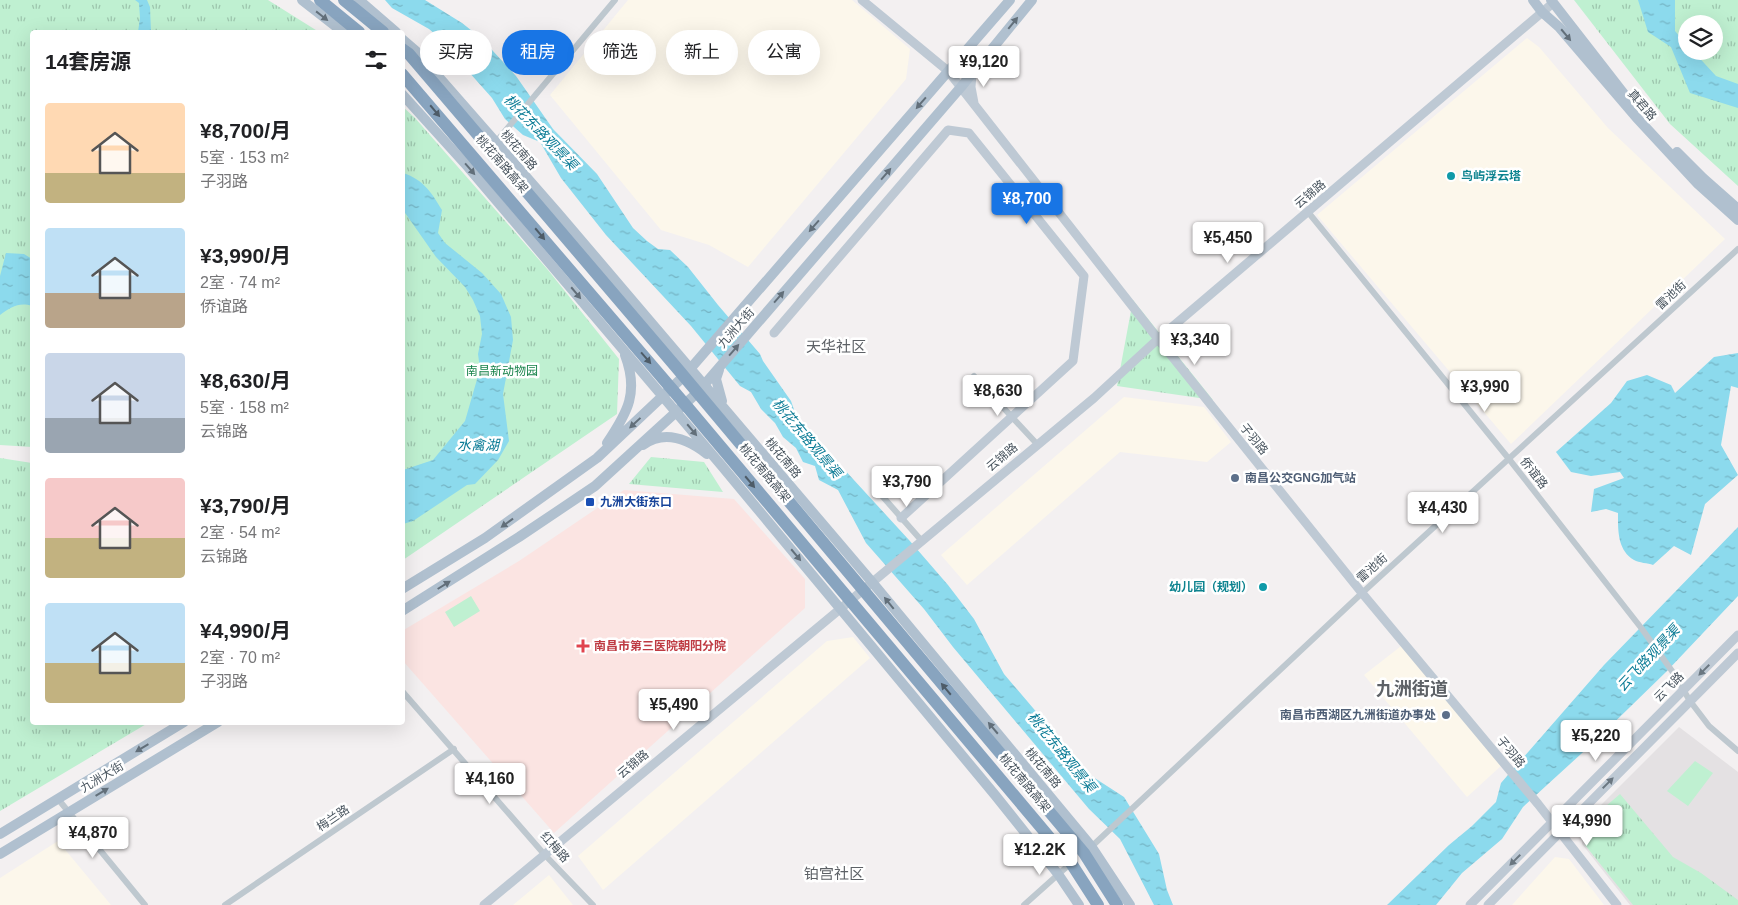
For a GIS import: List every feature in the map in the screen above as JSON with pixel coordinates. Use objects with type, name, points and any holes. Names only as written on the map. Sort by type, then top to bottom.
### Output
[{"type":"highway","points":[[320,0],[357,30]]},
{"type":"highway","points":[[344,0],[381,30]]},
{"type":"highway","name":"桃花南路高架","points":[[405,51],[1088,850],[1117,905]]},
{"type":"highway","name":"桃花南路高架","points":[[405,78],[689,409],[1071,863],[1098,905]]},
{"type":"main road","points":[[302,0],[340,30]]},
{"type":"main road","points":[[359,0],[394,30]]},
{"type":"main road","name":"九洲大街","points":[[405,587],[485,538],[597,458],[664,396],[735,318],[1010,0]]},
{"type":"main road","name":"九洲大街","points":[[405,609],[595,486],[676,412],[704,384],[748,334],[961,87],[1032,0]]},
{"type":"main road","name":"真君路","points":[[1533,0],[1698,184],[1738,220]]},
{"type":"main road","name":"真君路","points":[[1552,1],[1641,114],[1703,178],[1738,209]]},
{"type":"main road","name":"桃花南路","points":[[405,42],[416,51],[496,142],[724,408],[876,578],[1130,905]]},
{"type":"main road","points":[[405,97],[474,174],[664,396],[995,796],[1058,874],[1079,905]]},
{"type":"main road","points":[[597,458],[620,423],[630,395],[632,378],[622,347]]},
{"type":"main road","points":[[720,366],[716,378],[724,408]]},
{"type":"main road","points":[[595,486],[646,443],[660,438],[674,436],[683,439],[699,448],[721,465]]},
{"type":"main road","name":"九洲大街","points":[[0,834],[179,725]]},
{"type":"main road","name":"九洲大街","points":[[0,854],[213,725]]},
{"type":"street","points":[[496,142],[615,0]]},
{"type":"street","name":"子羽路","points":[[862,0],[948,71],[1158,339],[1362,593],[1538,804],[1617,905]]},
{"type":"street","name":"云锦路","points":[[484,905],[1094,398],[1158,339],[1542,12],[1552,1]]},
{"type":"street","points":[[972,74],[971,88],[974,104]]},
{"type":"street","points":[[774,334],[948,130],[969,133],[1084,276],[1073,362],[901,518]]},
{"type":"street","name":"侨谊路","points":[[1308,212],[1509,460],[1642,629],[1709,726],[1738,751]]},
{"type":"street","name":"雷池街","points":[[1088,850],[1362,593],[1738,249]]},
{"type":"street","points":[[974,376],[1037,444]]},
{"type":"street","points":[[876,489],[919,542]]},
{"type":"street","name":"云飞路","points":[[1470,905],[1738,635]]},
{"type":"street","name":"云飞路","points":[[1488,905],[1738,653]]},
{"type":"street","name":"红梅路","points":[[405,694],[544,854],[593,905]]},
{"type":"street","name":"梅兰路","points":[[225,905],[454,749]]},
{"type":"street","points":[[58,798],[145,905]]},
{"type":"street","points":[[1024,905],[1071,863]]},
{"type":"shaded area","points":[[628,0],[852,0],[910,49],[906,79],[748,267],[709,245],[661,230],[550,95],[566,75],[574,75],[574,66],[584,54],[584,75],[656,75],[656,30],[603,30]]},
{"type":"shaded area","points":[[1527,38],[1539,47],[1608,128],[1725,239],[1511,444],[1317,215]]},
{"type":"shaded area","points":[[1124,397],[1204,407],[1231,442],[1207,462],[1120,452],[967,585],[941,555]]},
{"type":"shaded area","name":"南昌市第三医院朝阳分院","points":[[624,490],[734,499],[805,579],[805,608],[554,833],[405,663],[405,629],[519,561]]},
{"type":"shaded area","points":[[853,637],[870,658],[603,890],[578,856],[827,641]]},
{"type":"shaded area","points":[[1405,643],[1502,765],[1467,797],[1364,675]]},
{"type":"shaded area","points":[[1679,727],[1738,772],[1738,905],[1630,905],[1582,844],[1583,823]]},
{"type":"shaded area","points":[[58,841],[111,905],[0,905],[0,878]]},
{"type":"shaded area","points":[[1555,857],[1569,859],[1604,905],[1512,905]]},
{"type":"shaded area","points":[[549,875],[573,905],[513,905]]},
{"type":"green space","points":[[0,0],[268,0],[316,30],[30,30],[30,447],[0,445]]},
{"type":"green space","points":[[1574,0],[1738,0],[1738,186],[1670,124]]},
{"type":"green space","name":"南昌新动物园","points":[[405,109],[548,270],[619,359],[617,414],[405,559]]},
{"type":"green space","points":[[1133,300],[1213,400],[1117,386]]},
{"type":"green space","points":[[651,457],[704,462],[723,492],[629,484]]},
{"type":"green space","points":[[0,458],[30,463],[30,725],[145,725],[0,811]]},
{"type":"green space","points":[[471,596],[480,611],[454,627],[445,612]]},
{"type":"green space","points":[[1695,761],[1713,773],[1688,806],[1667,791]]},
{"type":"green space","points":[[1620,794],[1673,857],[1701,873],[1738,900],[1738,905],[1633,905],[1585,845],[1585,824]]},
{"type":"water","points":[[135,0],[147,0],[150,7],[151,30],[138,30],[139,3]]},
{"type":"water","points":[[385,0],[425,0],[471,30],[430,30],[392,8]]},
{"type":"water","points":[[1638,0],[1675,0],[1675,31],[1678,35],[1678,60],[1701,60],[1716,76],[1738,84],[1738,108],[1690,93],[1671,47],[1648,32]]},
{"type":"water","name":"桃花东路观景渠","points":[[492,50],[502,61],[502,75],[516,76],[553,129],[597,174],[633,228],[658,249],[670,250],[688,267],[760,354],[791,401],[797,418],[909,540],[948,585],[974,619],[1004,674],[1090,775],[1124,797],[1159,854],[1167,890],[1173,905],[1154,905],[1120,839],[1089,809],[953,647],[924,609],[866,543],[838,490],[819,480],[815,466],[803,462],[796,448],[783,437],[775,423],[761,409],[751,392],[740,386],[691,326],[606,235],[561,178],[540,142],[523,135],[505,119],[492,98],[472,75],[492,75]]},
{"type":"water","name":"水禽湖","points":[[405,174],[426,187],[442,210],[438,233],[445,243],[482,273],[501,294],[511,317],[513,340],[503,394],[509,441],[498,460],[475,484],[467,485],[413,521],[405,523],[405,469],[433,460],[465,421],[480,369],[478,354],[482,334],[480,316],[465,287],[436,257],[405,213]]},
{"type":"water","points":[[6,253],[24,254],[30,258],[30,306],[15,306],[0,315],[0,276]]},
{"type":"water","points":[[1738,353],[1738,388],[1731,386],[1721,445],[1738,475],[1705,504],[1691,555],[1674,546],[1653,565],[1638,562],[1628,556],[1621,545],[1618,513],[1606,509],[1591,512],[1594,489],[1624,478],[1620,472],[1591,476],[1571,472],[1556,452],[1611,403],[1627,381],[1647,375],[1671,385],[1675,393],[1714,357]]},
{"type":"water","name":"云飞路观景渠","points":[[1738,527],[1738,596],[1667,671],[1593,743],[1523,807],[1502,839],[1462,873],[1436,905],[1387,905],[1496,802],[1501,783],[1604,665]]},
{"type":"place","name":"鸟屿浮云塔","points":[[1451,176]]},
{"type":"place","name":"南昌公交GNG加气站","points":[[1235,478]]},
{"type":"place","name":"九洲大街东口","points":[[590,502]]},
{"type":"place","name":"幼儿园（规划）","points":[[1263,587]]},
{"type":"place","name":"南昌市第三医院朝阳分院","points":[[583,646]]},
{"type":"place","name":"南昌市西湖区九洲街道办事处","points":[[1446,715]]},
{"type":"district","name":"天华社区","points":[[836,346]]},
{"type":"district","name":"九洲街道","points":[[1412,689]]},
{"type":"district","name":"铂宫社区","points":[[834,873]]}]
